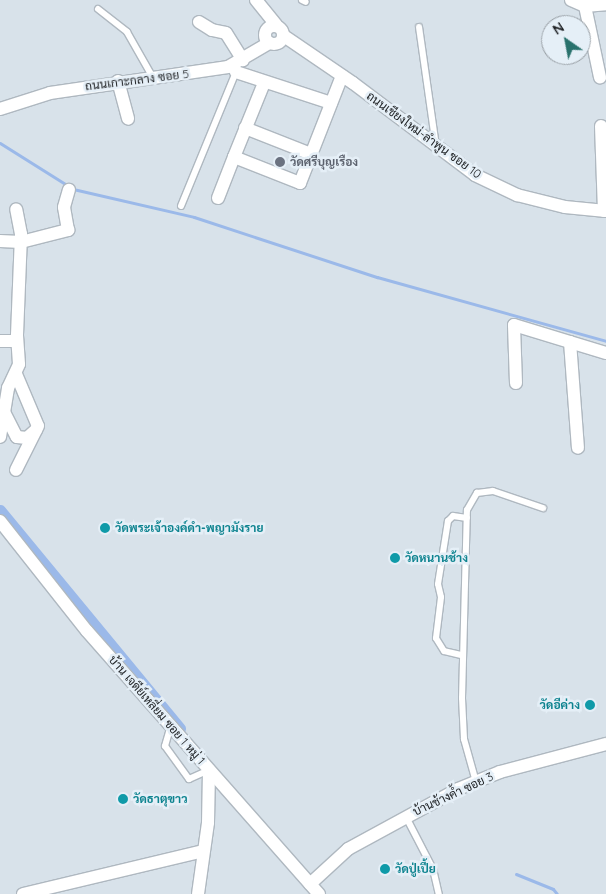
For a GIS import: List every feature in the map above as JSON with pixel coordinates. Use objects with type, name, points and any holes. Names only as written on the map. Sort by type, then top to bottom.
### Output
[{"type":"street","points":[[571,0],[585,6],[606,4]]},
{"type":"street","points":[[263,3],[276,25],[282,29],[284,36],[277,44],[270,43],[265,33],[268,27],[276,25]]},
{"type":"street","points":[[585,6],[600,77]]},
{"type":"street","points":[[200,22],[212,30],[226,33],[239,65],[264,83],[331,103]]},
{"type":"street","name":"ถนนเชียงใหม่-ลำพูน ซอย 10","points":[[284,36],[342,76],[475,175],[517,195],[565,208],[605,211]]},
{"type":"street","name":"ถนนเกาะกลาง ซอย 5","points":[[0,109],[50,93],[118,81],[152,76],[184,75],[239,65],[270,43]]},
{"type":"street","points":[[234,157],[300,183],[342,76]]},
{"type":"street","points":[[118,81],[128,120]]},
{"type":"street","points":[[218,198],[264,83]]},
{"type":"street","points":[[601,126],[605,211]]},
{"type":"street","points":[[246,128],[311,154]]},
{"type":"street","points":[[0,241],[21,242],[70,229],[64,207],[69,190]]},
{"type":"street","points":[[0,437],[8,388],[19,364],[17,341],[21,242],[16,209]]},
{"type":"street","points":[[516,383],[514,325],[606,353]]},
{"type":"street","points":[[0,340],[17,341]]},
{"type":"street","points":[[570,342],[578,448]]},
{"type":"street","points":[[16,374],[38,426],[16,470]]},
{"type":"street","points":[[4,411],[18,437],[27,438],[36,430]]},
{"type":"street","name":"บ้าน เจดีย์เหลี่ยม ซอย 1 หมู่ 1","points":[[0,521],[86,630],[171,724],[209,770],[313,881],[319,894]]},
{"type":"street","name":"บ้านช้างค้ำ ซอย 3","points":[[313,881],[348,849],[476,782],[606,744]]},
{"type":"street","points":[[198,894],[209,770]]},
{"type":"street","points":[[23,894],[203,851]]},
{"type":"lane","points":[[98,10],[127,32],[152,76]]},
{"type":"lane","points":[[419,27],[437,147]]},
{"type":"lane","points":[[181,206],[239,65]]},
{"type":"lane","points":[[476,782],[464,739],[461,655],[467,518],[472,499],[477,493],[493,491],[543,508]]},
{"type":"lane","points":[[461,655],[444,650],[436,638],[441,598],[438,584],[448,521],[454,516],[467,518]]},
{"type":"lane","points":[[171,724],[166,746],[189,779],[209,770]]},
{"type":"lane","points":[[406,817],[432,869],[439,894]]},
{"type":"waterway","points":[[0,143],[73,189],[194,217],[377,277],[606,341]]},
{"type":"waterway","points":[[0,510],[180,728]]},
{"type":"waterway","points":[[516,874],[553,889],[557,894]]},
{"type":"place","name":"วัดศรีบุญเรือง","points":[[280,162]]},
{"type":"place","name":"วัดพระเจ้าองค์ดำ-พญามังราย","points":[[105,528]]},
{"type":"place","name":"วัดหนานช้าง","points":[[395,558]]},
{"type":"place","name":"วัดอีค่าง","points":[[590,705]]},
{"type":"place","name":"วัดธาตุขาว","points":[[123,799]]},
{"type":"place","name":"วัดปู่เปี้ย","points":[[385,869]]}]
